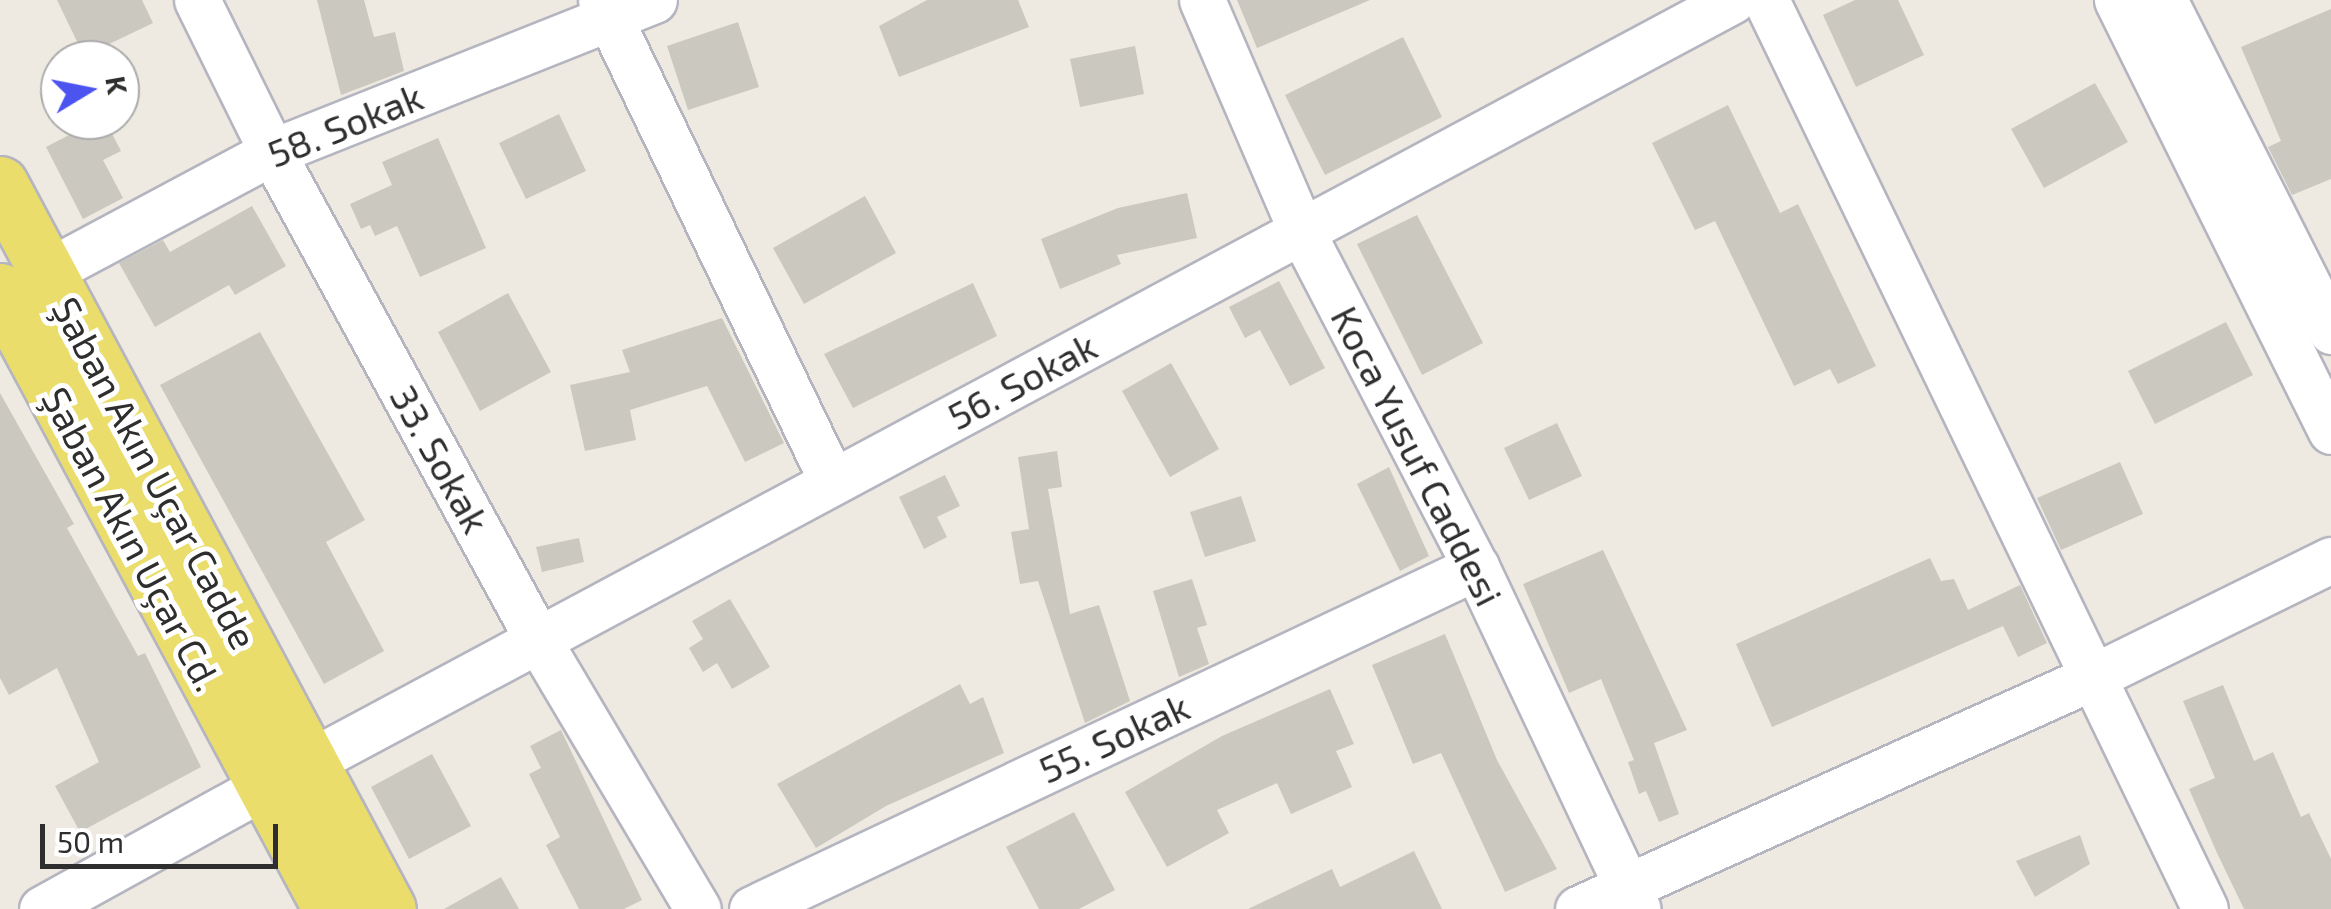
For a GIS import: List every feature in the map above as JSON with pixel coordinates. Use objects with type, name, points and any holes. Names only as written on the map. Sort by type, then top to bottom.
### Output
[{"type":"main road","name":"Şaban Akın Uçar Cadde","points":[[0,184],[23,282]]},
{"type":"main road","name":"Şaban Akın Uçar Cd.","points":[[23,282],[287,774]]},
{"type":"main road","points":[[287,774],[330,909]]},
{"type":"main road","points":[[287,774],[388,909]]},
{"type":"street","name":"33. Sokak","points":[[197,0],[272,152],[537,638],[698,909]]},
{"type":"street","name":"58. Sokak","points":[[23,282],[272,152],[606,9],[654,0]]},
{"type":"street","name":"Koca Yusuf Caddesi","points":[[1202,0],[1302,232],[1476,567],[1632,897]]},
{"type":"street","name":"56. Sokak","points":[[42,909],[537,638],[1734,0]]},
{"type":"street","points":[[1766,0],[2205,909]]},
{"type":"street","points":[[2117,0],[2331,432]]},
{"type":"street","points":[[2164,0],[2331,331]]},
{"type":"street","points":[[606,9],[832,481]]},
{"type":"street","points":[[1578,909],[1632,897],[2331,560]]},
{"type":"street","name":"55. Sokak","points":[[752,909],[1476,567]]},
{"type":"building","points":[[57,0],[142,0],[153,23],[117,40],[76,40]]},
{"type":"building","points":[[317,0],[364,0],[374,37],[395,32],[404,71],[341,95]]},
{"type":"building","points":[[927,0],[1018,0],[1029,27],[899,77],[879,26]]},
{"type":"building","points":[[1237,0],[1370,0],[1257,48]]},
{"type":"building","points":[[1855,0],[1898,0],[1924,55],[1856,87],[1823,15]]},
{"type":"building","points":[[2331,9],[2331,179],[2292,195],[2268,147],[2281,141],[2241,47]]},
{"type":"building","points":[[738,22],[759,87],[688,110],[667,46]]},
{"type":"building","points":[[1403,37],[1442,117],[1325,175],[1285,95]]},
{"type":"building","points":[[1135,46],[1144,94],[1080,107],[1070,59]]},
{"type":"building","points":[[2095,83],[2128,142],[2044,188],[2011,129]]},
{"type":"building","points":[[1728,105],[1780,213],[1798,204],[1876,366],[1838,384],[1830,369],[1794,386],[1715,221],[1695,230],[1652,143]]},
{"type":"building","points":[[559,114],[586,171],[526,199],[499,143]]},
{"type":"building","points":[[438,138],[486,248],[420,277],[397,226],[375,236],[370,225],[361,229],[350,204],[392,185],[382,162]]},
{"type":"building","points":[[59,140],[115,140],[121,151],[103,160],[123,198],[83,219],[46,147]]},
{"type":"building","points":[[1187,193],[1197,238],[1117,255],[1121,264],[1060,289],[1041,239],[1118,208]]},
{"type":"building","points":[[865,196],[896,253],[804,304],[773,248]]},
{"type":"building","points":[[252,206],[286,266],[235,295],[229,285],[155,327],[119,263],[163,240],[170,252]]},
{"type":"building","points":[[1417,215],[1483,343],[1422,375],[1357,244]]},
{"type":"building","points":[[1279,281],[1325,368],[1290,386],[1260,330],[1245,338],[1229,307]]},
{"type":"building","points":[[973,283],[997,336],[853,408],[824,354]]},
{"type":"building","points":[[508,293],[551,372],[480,411],[438,332]]},
{"type":"building","points":[[722,318],[784,443],[745,462],[707,386],[630,410],[636,440],[585,451],[570,385],[630,372],[622,350]]},
{"type":"building","points":[[2226,322],[2253,375],[2155,424],[2128,371]]},
{"type":"building","points":[[260,332],[365,520],[326,542],[384,651],[324,684],[160,385]]},
{"type":"building","points":[[1171,363],[1219,449],[1170,477],[1122,391]]},
{"type":"building","points":[[0,393],[74,524],[67,528],[138,656],[145,653],[201,767],[80,832],[55,786],[99,762],[57,668],[9,695],[0,678]]},
{"type":"building","points":[[1557,423],[1582,476],[1529,500],[1504,448]]},
{"type":"building","points":[[1057,451],[1062,487],[1048,489],[1070,614],[1099,605],[1130,701],[1085,723],[1038,581],[1020,584],[1011,532],[1029,529],[1018,457]]},
{"type":"building","points":[[2120,462],[2143,514],[2061,550],[2037,498]]},
{"type":"building","points":[[1389,467],[1429,556],[1400,571],[1357,484]]},
{"type":"building","points":[[945,475],[960,506],[937,517],[947,537],[924,549],[899,497]]},
{"type":"building","points":[[1241,496],[1256,541],[1205,557],[1190,512]]},
{"type":"building","points":[[579,538],[584,562],[542,572],[536,547]]},
{"type":"building","points":[[1603,550],[1687,730],[1654,743],[1679,814],[1659,822],[1646,791],[1639,794],[1628,762],[1634,760],[1601,679],[1569,693],[1523,584]]},
{"type":"building","points":[[1930,558],[1941,581],[1954,579],[1968,610],[2020,585],[2047,643],[2018,657],[2003,626],[1772,727],[1736,644]]},
{"type":"building","points":[[1192,579],[1207,625],[1197,628],[1209,664],[1179,677],[1153,591]]},
{"type":"building","points":[[730,599],[770,667],[732,689],[717,663],[703,672],[689,648],[703,639],[692,621]]},
{"type":"building","points":[[1445,634],[1497,760],[1557,869],[1505,892],[1441,753],[1413,764],[1372,665]]},
{"type":"building","points":[[960,684],[970,704],[983,697],[1004,753],[886,806],[816,848],[777,784]]},
{"type":"building","points":[[2223,685],[2254,761],[2273,752],[2301,817],[2309,813],[2331,859],[2331,909],[2244,909],[2217,853],[2189,789],[2215,778],[2183,701]]},
{"type":"building","points":[[1330,689],[1354,744],[1336,751],[1352,787],[1291,814],[1277,783],[1217,810],[1229,833],[1167,867],[1125,792],[1222,736]]},
{"type":"building","points":[[561,730],[642,900],[624,909],[579,909],[546,845],[560,837],[529,774],[541,768],[530,746]]},
{"type":"building","points":[[432,754],[471,826],[409,859],[371,787]]},
{"type":"building","points":[[1074,812],[1115,890],[1079,909],[1039,909],[1006,847]]},
{"type":"building","points":[[2080,835],[2090,864],[2035,897],[2016,861]]},
{"type":"building","points":[[1414,851],[1442,909],[1248,909],[1332,869],[1340,887]]},
{"type":"building","points":[[501,877],[519,909],[444,909]]}]
